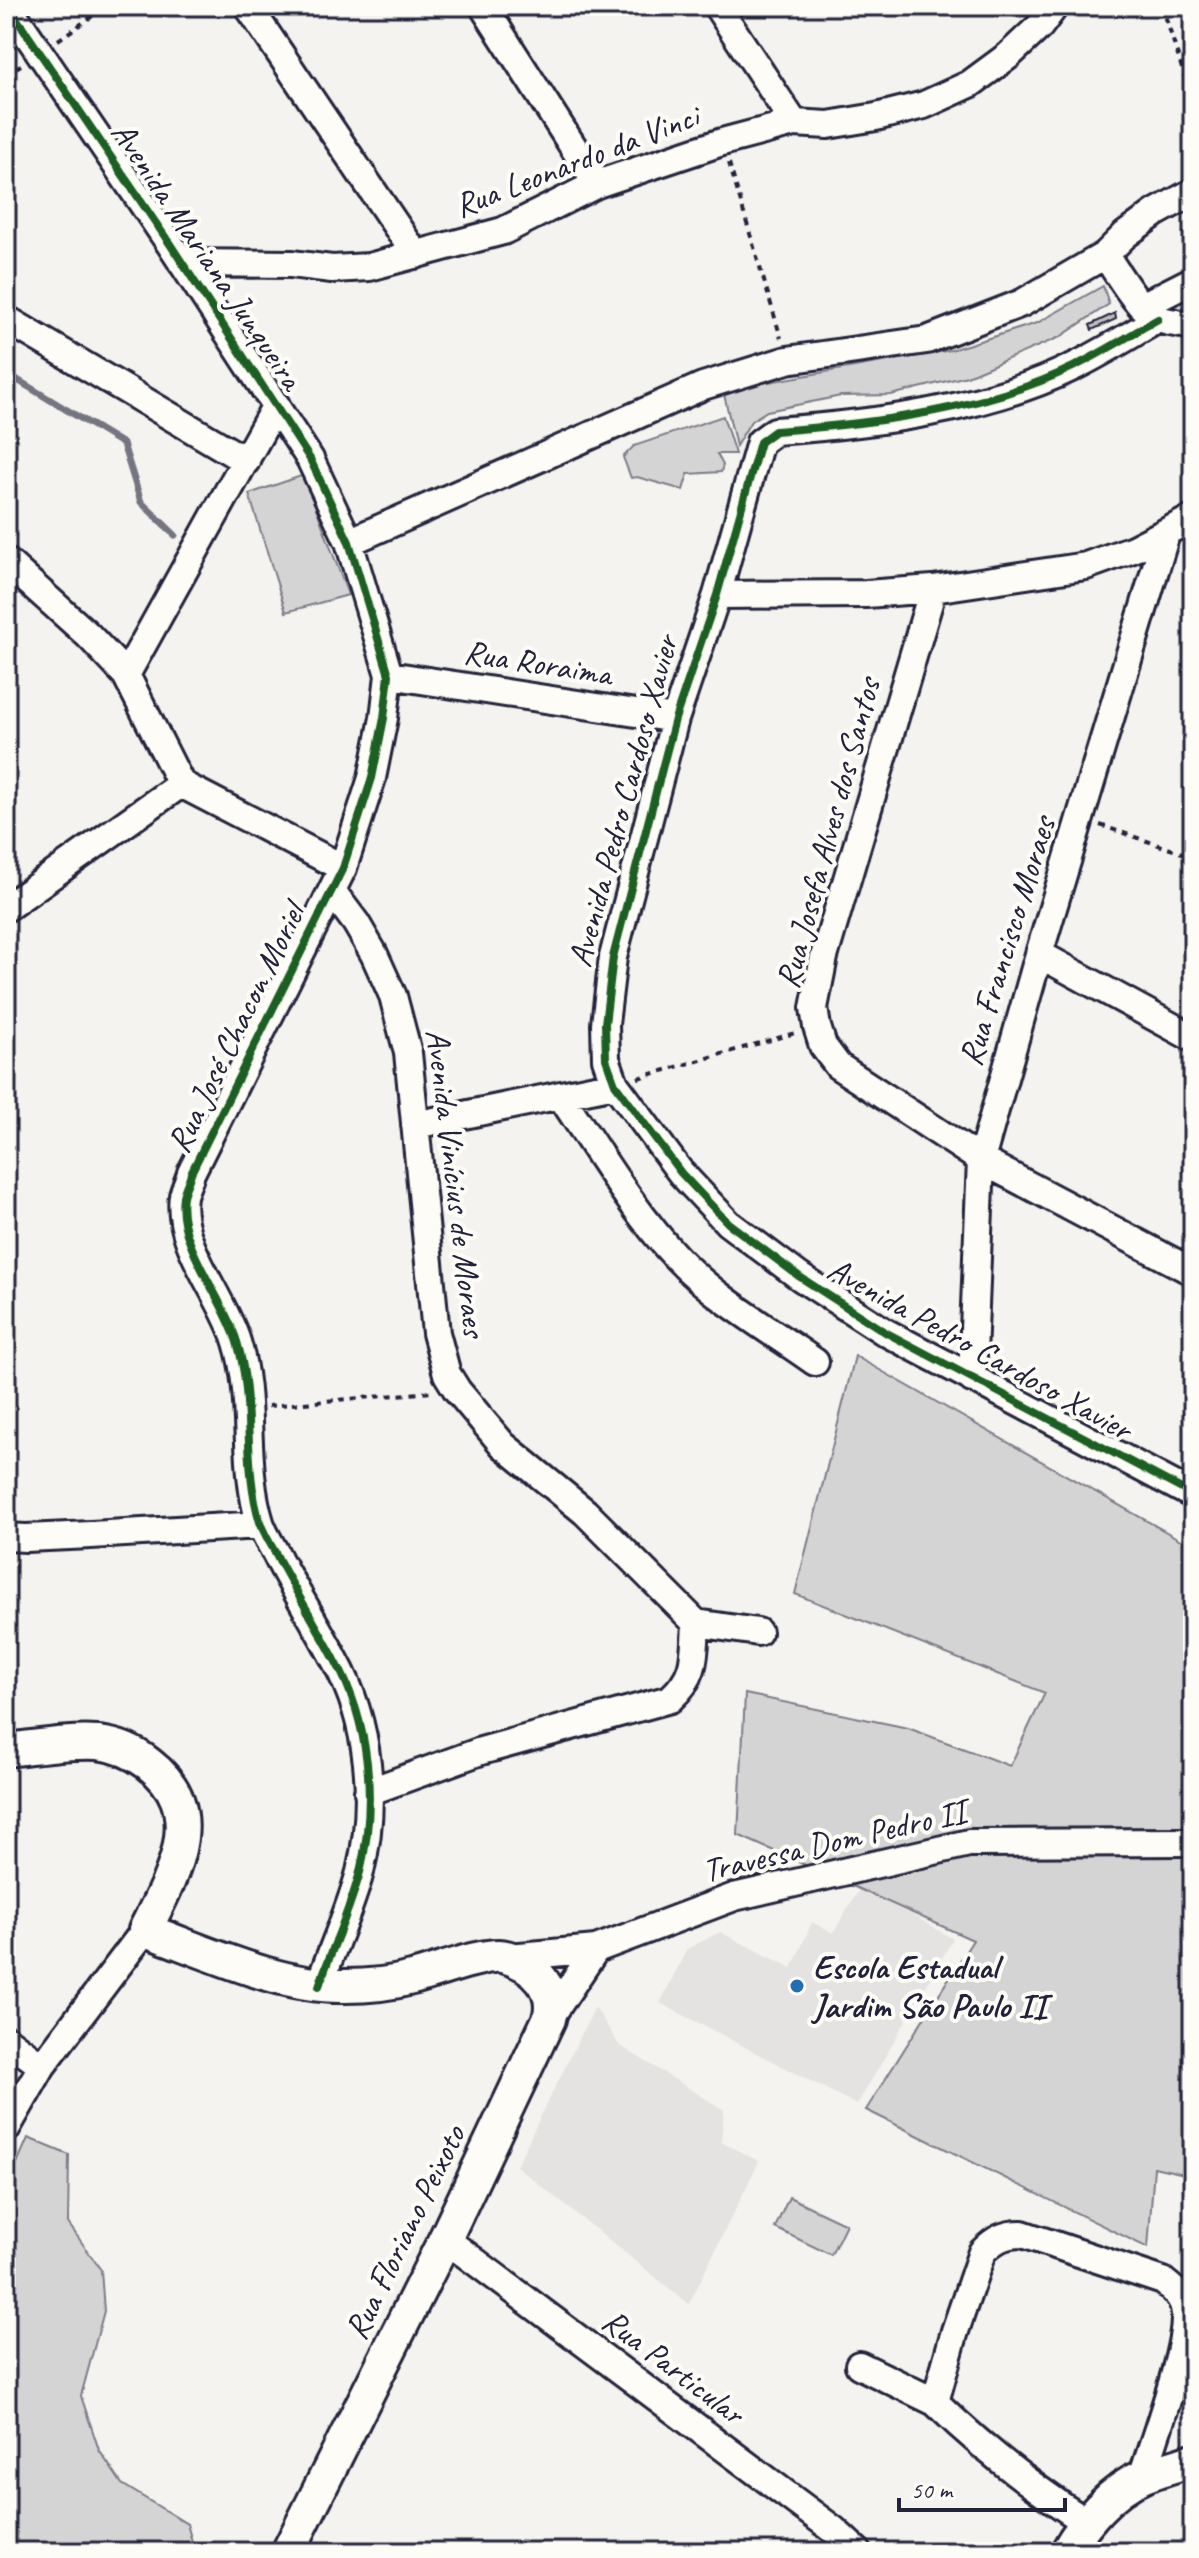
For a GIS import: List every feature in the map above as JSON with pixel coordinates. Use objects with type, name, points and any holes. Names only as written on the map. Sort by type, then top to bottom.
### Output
[{"type":"street","name":"Avenida Mariana Junqueira","points":[[8,6],[276,405],[310,459],[349,542]]},
{"type":"street","points":[[248,6],[416,255]]},
{"type":"street","points":[[483,6],[597,184]]},
{"type":"street","points":[[717,6],[794,123]]},
{"type":"street","name":"Rua Leonardo da Vinci","points":[[182,263],[291,264],[332,269],[369,267],[503,231],[597,184],[722,142],[794,123],[828,125],[924,105],[970,84],[1008,56],[1040,26],[1055,6]]},
{"type":"street","points":[[349,542],[690,392],[787,360],[927,340],[1022,303],[1105,255],[1125,235],[1155,213],[1193,192]]},
{"type":"street","points":[[1105,255],[1150,312],[1193,326]]},
{"type":"street","points":[[1150,312],[1193,280]]},
{"type":"street","name":"Avenida Pedro Cardoso Xavier","points":[[1150,312],[1072,368],[1020,388],[889,418],[775,431],[764,437],[758,447],[717,595],[675,719],[613,957],[605,1024],[606,1059],[615,1084],[681,1173],[728,1223],[800,1277],[873,1325],[1193,1495]]},
{"type":"street","points":[[6,319],[246,461]]},
{"type":"street","points":[[126,675],[276,405]]},
{"type":"street","points":[[717,595],[837,595],[933,589],[1086,566],[1133,549],[1193,518]]},
{"type":"street","name":"Rua Francisco Moraes","points":[[972,1379],[981,1160],[1039,954],[1166,534]]},
{"type":"street","name":"Rua José Chacon Moriel","points":[[319,1986],[360,1873],[366,1834],[366,1749],[359,1717],[337,1664],[261,1525],[255,1502],[248,1408],[238,1344],[225,1308],[195,1255],[183,1213],[183,1195],[191,1173],[338,880],[372,778],[389,675],[349,542]]},
{"type":"street","points":[[6,561],[88,635],[126,675],[181,784],[6,908]]},
{"type":"street","name":"Rua Josefa Alves dos Santos","points":[[933,589],[824,957],[814,1008],[823,1046],[838,1066],[981,1160],[1193,1272]]},
{"type":"street","name":"Rua Roraima","points":[[389,675],[675,719]]},
{"type":"street","name":"Avenida Vinícius de Moraes","points":[[181,784],[338,880],[393,996],[408,1053],[436,1333],[447,1374],[503,1445],[585,1512],[696,1623]]},
{"type":"street","points":[[1039,954],[1193,1038]]},
{"type":"street","points":[[415,1125],[615,1084]]},
{"type":"street","points":[[560,1095],[647,1221],[678,1259],[715,1293],[815,1362]]},
{"type":"street","points":[[6,1537],[39,1538],[261,1525]]},
{"type":"street","points":[[368,1792],[481,1751],[670,1699],[683,1688],[693,1669],[696,1623],[758,1632]]},
{"type":"street","points":[[6,1750],[99,1743],[139,1756],[171,1786],[179,1801],[183,1828],[177,1861],[145,1930],[42,2066],[6,2129]]},
{"type":"street","name":"Travessa Dom Pedro II","points":[[145,1930],[273,1975],[319,1986],[381,1984],[411,1979],[496,1954],[509,1957],[596,1949],[734,1897],[969,1843],[1193,1842]]},
{"type":"street","points":[[549,2019],[596,1949]]},
{"type":"street","points":[[509,1957],[523,1963],[544,1981],[553,2007],[549,2019]]},
{"type":"street","name":"Rua Floriano Peixoto","points":[[288,2552],[445,2239],[549,2019]]},
{"type":"street","points":[[6,2039],[42,2066]]},
{"type":"street","points":[[935,2402],[982,2252],[1006,2234],[1022,2234],[1163,2281],[1177,2292],[1184,2305],[1185,2339],[1142,2477]]},
{"type":"street","name":"Rua Particular","points":[[445,2239],[834,2530],[858,2552]]},
{"type":"street","points":[[859,2365],[935,2402],[964,2431],[1041,2492],[1086,2522]]},
{"type":"street","points":[[1067,2552],[1086,2522],[1115,2496],[1142,2477],[1193,2460]]},
{"type":"path","points":[[41,52],[107,6]]},
{"type":"path","points":[[1162,6],[1193,103]]},
{"type":"path","points":[[722,142],[787,360]]},
{"type":"path","points":[[1080,818],[1182,853],[1193,850]]},
{"type":"path","points":[[615,1084],[817,1027]]},
{"type":"path","points":[[248,1408],[457,1390]]},
{"type":"shaded area","points":[[1103,286],[1109,304],[1060,337],[967,376],[891,395],[841,396],[767,411],[751,421],[736,446],[723,390],[951,350],[1037,323]]},
{"type":"shaded area","points":[[723,416],[735,454],[717,454],[723,465],[721,472],[688,474],[683,490],[631,478],[623,457],[634,446]]},
{"type":"shaded area","points":[[304,475],[348,595],[286,612],[249,494]]},
{"type":"shaded area","points":[[855,1356],[1193,1547],[1193,2176],[1154,2167],[1148,2248],[866,2110],[973,1940],[738,1835],[745,1694],[908,1728],[1010,1766],[1045,1693],[795,1594]]},
{"type":"shaded area","name":"Escola Estadual Jardim São Paulo II","points":[[862,1885],[953,1939],[857,2105],[660,2003],[687,1949],[720,1932],[792,1968],[812,1922],[833,1933]]},
{"type":"shaded area","points":[[595,2007],[619,2045],[724,2110],[721,2142],[759,2161],[689,2304],[516,2166]]},
{"type":"shaded area","points":[[28,2138],[69,2155],[68,2223],[101,2270],[104,2311],[81,2396],[99,2450],[122,2484],[187,2524],[195,2552],[6,2552],[6,2188]]},
{"type":"shaded area","points":[[789,2197],[846,2224],[831,2255],[775,2228]]},
{"type":"building","points":[[1115,313],[1116,319],[1092,330],[1090,325]]},
{"type":"waterway","points":[[6,373],[123,444],[141,502],[175,535]]},
{"type":"cycle path","points":[[8,6],[170,244],[310,459],[349,542],[389,675],[372,778],[343,868],[191,1173],[183,1196],[183,1214],[193,1251],[237,1342],[246,1386],[251,1478],[260,1522],[347,1684],[363,1736],[369,1791],[365,1845],[356,1886],[319,1986]]},
{"type":"cycle path","points":[[1158,319],[1073,367],[1003,394],[889,419],[775,431],[760,442],[717,595],[675,719],[613,957],[605,1024],[606,1059],[615,1084],[681,1173],[728,1223],[800,1277],[885,1332],[1193,1495]]},
{"type":"place","name":"Escola Estadual Jardim São Paulo II","points":[[797,1986]]}]
